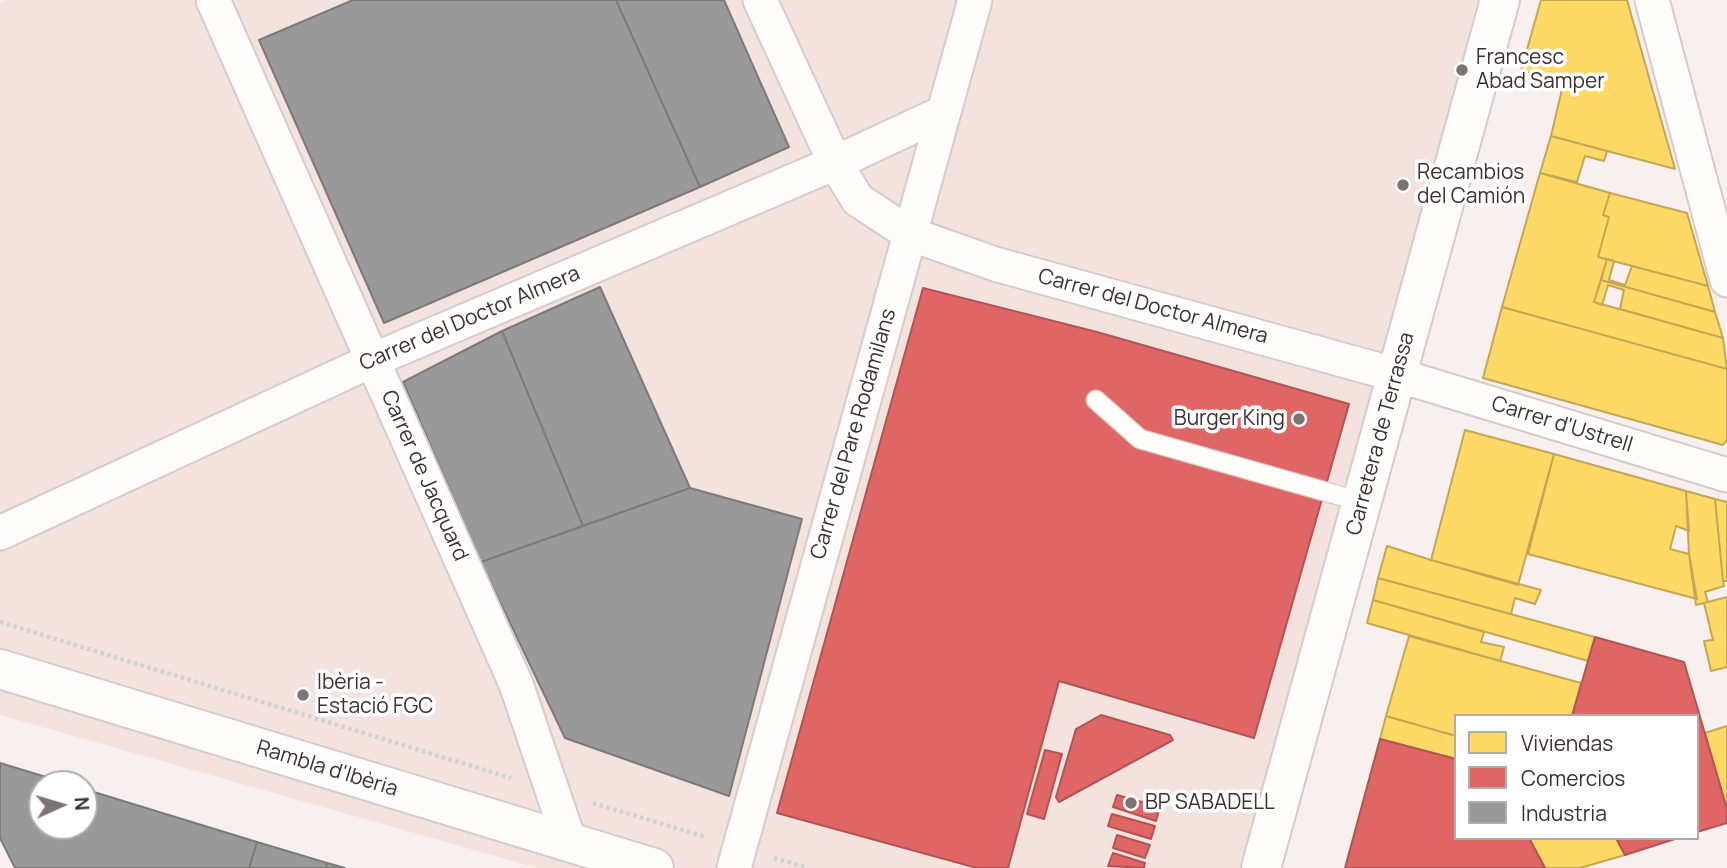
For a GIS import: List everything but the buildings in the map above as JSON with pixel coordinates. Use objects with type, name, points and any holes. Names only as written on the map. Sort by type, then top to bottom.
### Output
[{"type":"main road","name":"Carretera de Terrassa","points":[[1261,868],[1500,0]]},
{"type":"main road","name":"Rambla d'Ibèria","points":[[0,669],[654,868]]},
{"type":"street","name":"Carrer de Jacquard","points":[[213,0],[516,684],[570,843]]},
{"type":"street","name":"Carrer del Doctor Almera","points":[[760,0],[835,163],[858,200],[910,234],[995,264],[1397,375]]},
{"type":"street","name":"Carrer del Pare Rodamilans","points":[[736,858],[975,0]]},
{"type":"street","points":[[1653,0],[1727,280]]},
{"type":"street","name":"Carrer del Doctor Almera","points":[[0,533],[373,360],[835,163],[942,113]]},
{"type":"street","name":"Carrer d'Ustrell","points":[[1397,375],[1727,475]]},
{"type":"lane","points":[[1096,400],[1140,439],[1362,502]]},
{"type":"path","points":[[0,622],[552,790],[736,858],[808,868]]},
{"type":"shaded area","points":[[6,0],[1478,0],[1252,868],[537,868],[0,715],[0,3]]},
{"type":"place","name":"Francesc Abad Samper","points":[[1462,70]]},
{"type":"place","name":"Recambios del Camión","points":[[1403,185]]},
{"type":"place","name":"Burger King","points":[[1299,419]]},
{"type":"place","name":"Ibèria - Estació FGC","points":[[303,695]]},
{"type":"place","name":"BP SABADELL","points":[[1131,803]]}]
